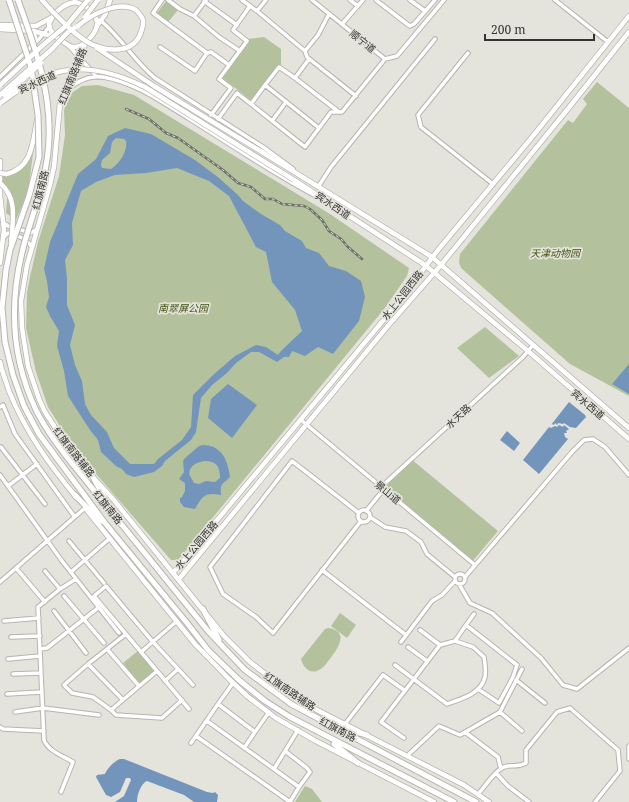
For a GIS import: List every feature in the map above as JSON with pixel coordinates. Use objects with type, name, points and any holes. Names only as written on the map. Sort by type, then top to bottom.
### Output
[{"type":"highway","name":"红旗南路","points":[[9,0],[31,67],[38,115],[39,157],[29,196],[10,250],[3,290],[2,317],[5,342],[13,375],[24,406],[39,434],[105,523],[208,650],[239,680],[265,701],[290,717],[454,802]]},
{"type":"highway","name":"红旗南路","points":[[18,0],[43,74],[48,105],[49,138],[45,176],[25,241],[17,275],[13,313],[16,349],[23,376],[36,409],[49,433],[208,631],[246,670],[291,704],[476,802]]},
{"type":"highway","points":[[94,479],[116,517]]},
{"type":"highway","points":[[75,495],[99,520],[105,523]]},
{"type":"highway","points":[[203,609],[223,648]]},
{"type":"highway","points":[[329,724],[367,735]]},
{"type":"highway","points":[[322,734],[358,763]]},
{"type":"main road","points":[[42,0],[51,10]]},
{"type":"main road","points":[[45,0],[51,10]]},
{"type":"main road","points":[[55,37],[49,27],[49,24],[53,17],[68,0]]},
{"type":"main road","points":[[0,85],[67,25],[88,0]]},
{"type":"main road","points":[[78,26],[98,0]]},
{"type":"main road","points":[[88,43],[96,28],[102,21],[110,0]]},
{"type":"main road","points":[[64,6],[80,1]]},
{"type":"main road","points":[[67,25],[75,15],[80,1]]},
{"type":"main road","points":[[80,1],[93,13],[97,22],[96,28]]},
{"type":"main road","points":[[0,29],[45,33],[55,37],[68,46],[78,47],[88,43],[112,50],[123,49],[132,45],[140,36],[143,20],[134,7],[126,4],[117,2],[100,9],[68,32],[51,50],[35,68],[0,102]]},
{"type":"main road","name":"宾水西道","points":[[51,10],[88,43],[160,90],[432,257],[629,428]]},
{"type":"main road","name":"水上公园西路","points":[[173,573],[396,305],[425,265],[493,184],[629,16]]},
{"type":"main road","points":[[0,25],[36,26],[53,17]]},
{"type":"main road","points":[[26,31],[33,34],[35,37],[31,47]]},
{"type":"main road","name":"水上公园西路","points":[[179,579],[441,264],[629,32]]},
{"type":"main road","name":"红旗南路辅路","points":[[88,43],[79,57],[60,103],[54,167],[24,278],[21,311],[22,328],[28,366],[39,399],[53,425],[72,452],[113,499],[234,647],[260,670],[298,698],[345,724],[464,785],[489,802]]},
{"type":"main road","points":[[0,95],[51,50]]},
{"type":"main road","name":"宾水西道","points":[[0,102],[27,84],[47,75],[81,69],[94,69],[108,72],[124,77],[145,87],[294,180],[425,265],[528,351],[629,439]]},
{"type":"main road","points":[[0,173],[13,173],[24,165],[32,147],[38,115]]},
{"type":"main road","points":[[0,161],[0,196],[4,223],[0,262]]},
{"type":"main road","points":[[0,183],[10,196],[13,208],[10,250]]},
{"type":"main road","points":[[0,217],[4,223]]},
{"type":"main road","points":[[0,362],[11,394],[26,428],[44,457],[195,644],[233,683],[269,712],[298,730],[434,802]]},
{"type":"street","points":[[162,0],[153,13],[207,53],[211,52],[230,65]]},
{"type":"street","points":[[168,0],[180,9],[194,16],[218,37],[240,51]]},
{"type":"street","points":[[194,16],[205,0],[237,25]]},
{"type":"street","points":[[242,0],[257,10],[306,51],[309,59],[356,96]]},
{"type":"street","points":[[257,10],[266,0]]},
{"type":"street","points":[[350,0],[358,6]]},
{"type":"street","points":[[342,24],[362,0]]},
{"type":"street","points":[[376,0],[410,26],[414,24],[435,0]]},
{"type":"street","points":[[410,0],[425,12]]},
{"type":"street","name":"顺宁道","points":[[314,1],[385,59],[397,56],[444,0]]},
{"type":"street","points":[[554,0],[608,42]]},
{"type":"street","points":[[250,6],[233,30],[247,41],[219,79],[305,147],[331,112],[342,112],[385,59]]},
{"type":"street","points":[[93,13],[108,26],[150,75],[263,147],[300,175]]},
{"type":"street","points":[[306,51],[318,35],[329,14]]},
{"type":"street","points":[[0,76],[45,33],[49,27]]},
{"type":"street","points":[[318,187],[331,167],[435,39]]},
{"type":"street","points":[[68,46],[97,77]]},
{"type":"street","points":[[160,47],[195,71],[207,53]]},
{"type":"street","points":[[468,53],[418,115],[421,127],[493,184]]},
{"type":"street","points":[[295,78],[309,59]]},
{"type":"street","points":[[251,104],[279,67],[339,112]]},
{"type":"street","points":[[62,97],[80,80],[90,77],[102,77],[122,82],[168,105],[280,176],[328,203]]},
{"type":"street","points":[[265,85],[319,128]]},
{"type":"street","points":[[211,114],[231,88]]},
{"type":"street","points":[[218,119],[237,93]]},
{"type":"street","points":[[272,121],[286,102]]},
{"type":"street","points":[[4,223],[8,226],[31,233],[37,229]]},
{"type":"street","points":[[2,241],[8,233],[29,241],[32,248]]},
{"type":"street","name":"水天路","points":[[366,510],[382,488],[518,362],[533,345]]},
{"type":"street","points":[[0,406],[3,405],[15,434],[74,516]]},
{"type":"street","name":"景山道","points":[[301,420],[476,565]]},
{"type":"street","points":[[459,584],[465,582],[465,577],[584,440],[593,439],[605,447],[629,475]]},
{"type":"street","points":[[1,448],[45,504]]},
{"type":"street","points":[[359,513],[292,461],[210,567],[223,594],[256,618],[273,633],[361,521]]},
{"type":"street","points":[[8,486],[37,464]]},
{"type":"street","points":[[0,476],[76,579],[119,633]]},
{"type":"street","points":[[0,582],[85,508]]},
{"type":"street","points":[[359,513],[366,510],[370,517],[385,527],[406,531],[421,542],[427,554],[455,579],[470,603],[492,613],[541,658],[563,685],[577,689],[629,648]]},
{"type":"street","points":[[359,513],[358,517],[361,521]]},
{"type":"street","points":[[361,521],[367,522],[370,517]]},
{"type":"street","points":[[71,572],[109,539]]},
{"type":"street","points":[[69,541],[104,583]]},
{"type":"street","points":[[16,568],[45,602]]},
{"type":"street","points":[[322,570],[406,635]]},
{"type":"street","points":[[45,571],[60,589]]},
{"type":"street","points":[[401,642],[432,601],[442,595],[458,575],[461,574],[465,577]]},
{"type":"street","points":[[61,792],[73,762],[46,745],[38,607],[60,589],[76,579]]},
{"type":"street","points":[[189,709],[94,596],[106,586],[153,642],[192,685]]},
{"type":"street","points":[[64,596],[104,644]]},
{"type":"street","points":[[40,649],[47,648],[98,608]]},
{"type":"street","points":[[54,611],[86,653]]},
{"type":"street","points":[[404,738],[381,722],[404,690],[440,645],[455,640],[474,614]]},
{"type":"street","points":[[4,621],[39,618]]},
{"type":"street","points":[[141,652],[176,621]]},
{"type":"street","points":[[466,624],[517,665],[513,677],[499,703],[478,689]]},
{"type":"street","points":[[420,630],[440,645]]},
{"type":"street","points":[[126,634],[64,685],[72,693],[93,697],[116,715],[162,718],[182,700]]},
{"type":"street","points":[[11,637],[40,636]]},
{"type":"street","points":[[395,665],[447,704],[467,698],[478,689],[485,677],[484,657],[473,647],[455,640]]},
{"type":"street","points":[[408,647],[428,661]]},
{"type":"street","points":[[107,649],[139,686]]},
{"type":"street","points":[[8,659],[40,656]]},
{"type":"street","points":[[88,664],[124,700]]},
{"type":"street","points":[[165,681],[178,669]]},
{"type":"street","points":[[408,755],[438,726],[460,735],[500,712],[522,669]]},
{"type":"street","points":[[111,710],[157,671]]},
{"type":"street","points":[[13,674],[41,673]]},
{"type":"street","points":[[345,724],[383,675],[404,690]]},
{"type":"street","points":[[516,680],[545,703]]},
{"type":"street","points":[[191,743],[233,683]]},
{"type":"street","points":[[7,694],[42,692]]},
{"type":"street","points":[[218,704],[255,732]]},
{"type":"street","points":[[15,712],[43,708],[99,715]]},
{"type":"street","points":[[478,794],[496,773],[504,767],[520,766],[526,762],[526,750],[557,712],[570,708],[618,750],[620,772],[595,802]]},
{"type":"street","points":[[244,748],[269,712]]},
{"type":"street","points":[[500,712],[522,732]]},
{"type":"street","points":[[206,721],[299,787]]},
{"type":"street","points":[[0,727],[3,729],[44,731]]},
{"type":"street","points":[[274,769],[298,730]]},
{"type":"street","points":[[465,732],[498,757],[501,769]]},
{"type":"street","points":[[196,736],[290,802],[310,772],[285,751]]},
{"type":"street","points":[[629,746],[629,759]]},
{"type":"street","points":[[496,773],[508,786],[529,802]]},
{"type":"green space","points":[[166,1],[178,10],[168,22],[157,13]]},
{"type":"green space","points":[[264,37],[281,49],[281,66],[252,101],[220,76],[247,39]]},
{"type":"green space","name":"天津动物园","points":[[597,82],[629,108],[629,396],[570,364],[461,268],[459,262],[460,254],[568,120],[573,123],[587,104],[583,99]]},
{"type":"green space","name":"南翠屏公园","points":[[98,85],[134,95],[330,214],[409,268],[407,276],[384,309],[178,560],[171,560],[90,467],[67,437],[48,407],[36,372],[26,328],[27,293],[30,277],[38,242],[59,176],[65,135],[64,110],[70,94],[82,86]]},
{"type":"green space","points":[[34,146],[28,191],[16,220],[6,213],[8,188],[0,187],[1,173],[18,167]]},
{"type":"green space","points":[[485,327],[519,356],[489,378],[457,348]]},
{"type":"green space","points":[[411,459],[498,531],[472,562],[383,487]]},
{"type":"green space","points":[[340,613],[356,625],[347,638],[331,626]]},
{"type":"green space","points":[[328,628],[339,633],[339,645],[322,668],[313,672],[310,671],[303,665],[301,659],[325,629]]},
{"type":"green space","points":[[138,651],[155,671],[139,683],[123,663]]},
{"type":"green space","points":[[305,786],[312,789],[322,802],[295,802]]},
{"type":"water","points":[[125,128],[151,134],[195,160],[219,178],[243,201],[280,225],[285,231],[302,241],[306,248],[319,253],[329,266],[346,271],[361,281],[365,297],[359,321],[333,354],[318,347],[305,356],[292,351],[289,357],[284,357],[277,362],[259,352],[251,352],[236,363],[227,373],[212,385],[201,398],[196,432],[191,440],[154,472],[134,477],[126,474],[101,452],[98,440],[68,396],[64,371],[57,346],[59,331],[46,307],[49,297],[44,269],[50,242],[78,174],[96,159],[108,136]],"holes":[[[116,138],[124,139],[126,141],[126,149],[120,161],[111,169],[102,168],[102,160],[110,153],[112,142]],[[177,168],[209,181],[229,196],[256,247],[266,252],[272,282],[295,310],[302,331],[278,355],[266,347],[256,345],[235,356],[193,395],[191,427],[182,440],[154,464],[130,464],[114,448],[107,432],[91,415],[85,404],[82,381],[75,365],[70,345],[75,325],[67,305],[65,260],[73,245],[72,223],[81,191],[96,182],[115,175],[146,173]]]},
{"type":"water","points":[[629,364],[629,394],[612,384]]},
{"type":"water","points":[[228,384],[257,405],[232,438],[208,418],[211,399]]},
{"type":"water","points":[[569,402],[586,417],[576,428],[570,427],[564,423],[558,423],[557,425],[555,423],[554,425],[551,425]]},
{"type":"water","points":[[559,425],[563,427],[564,425],[569,429],[566,431],[567,433],[564,433],[565,437],[568,439],[539,474],[523,460],[549,427],[557,427]]},
{"type":"water","points":[[507,431],[520,443],[514,451],[500,440]]},
{"type":"water","points":[[199,446],[210,446],[215,448],[223,455],[228,465],[230,477],[221,486],[221,495],[208,494],[200,500],[195,509],[184,507],[180,502],[180,498],[185,491],[185,483],[179,479],[184,472],[184,459]],"holes":[[[205,461],[212,462],[217,465],[220,478],[215,482],[206,481],[199,484],[194,483],[189,474],[191,468],[197,463]]]},
{"type":"water","points":[[124,759],[207,792],[215,792],[218,795],[217,802],[194,802],[184,795],[147,781],[143,784],[140,790],[137,802],[115,802],[124,796],[131,780],[130,778],[126,778],[120,792],[111,797],[106,795],[96,777],[97,775],[105,774],[115,761]]},
{"type":"railway","points":[[126,109],[149,119],[166,133],[178,138],[223,170],[238,183],[251,187],[265,199],[273,199],[282,204],[304,206],[310,209],[322,220],[329,231],[341,239],[362,259]]}]
